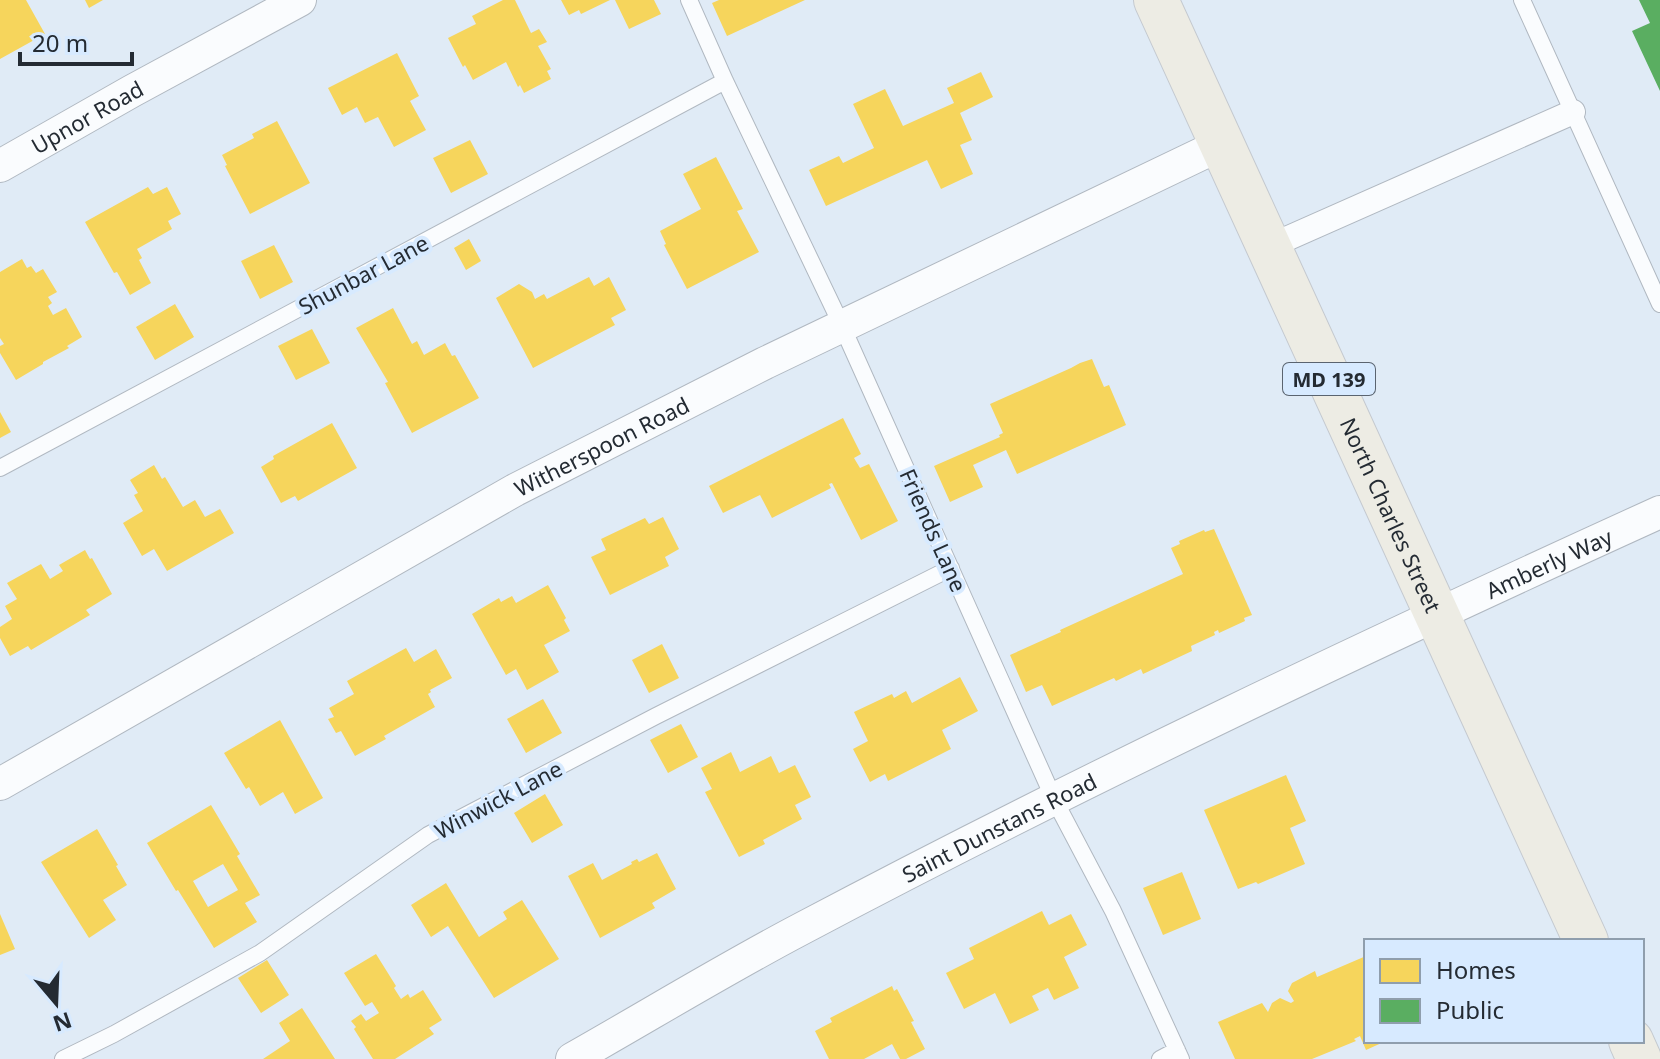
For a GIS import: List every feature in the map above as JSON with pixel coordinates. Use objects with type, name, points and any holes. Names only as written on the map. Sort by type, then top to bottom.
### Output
[{"type":"main road","name":"North Charles Street","points":[[1156,0],[1585,939]]},
{"type":"street","name":"Upnor Road","points":[[0,166],[300,0]]},
{"type":"street","points":[[1268,247],[1573,112]]},
{"type":"street","name":"Witherspoon Road","points":[[0,784],[515,490],[765,363],[1222,144]]},
{"type":"street","name":"Amberly Way","points":[[1437,614],[1660,512]]},
{"type":"street","name":"Saint Dunstans Road","points":[[572,1059],[799,930],[1054,799],[1437,614]]},
{"type":"lane","name":"Friends Lane","points":[[689,0],[842,326],[1054,799],[1113,911],[1179,1055]]},
{"type":"lane","points":[[1522,0],[1660,304]]},
{"type":"lane","name":"Shunbar Lane","points":[[0,468],[725,81]]},
{"type":"lane","name":"Winwick Lane","points":[[63,1059],[260,953],[428,835],[951,568]]},
{"type":"lane","points":[[1160,1059],[1179,1055]]},
{"type":"building: Homes","points":[[0,0],[26,0],[45,34],[0,59]]},
{"type":"building: Homes","points":[[85,0],[103,0],[89,8]]},
{"type":"building: Homes","points":[[503,0],[515,0],[531,33],[539,29],[547,42],[538,46],[551,69],[547,71],[551,79],[524,93],[506,62],[473,80],[448,38],[476,24],[472,16]]},
{"type":"building: Homes","points":[[561,0],[610,0],[581,14],[579,10],[569,15]]},
{"type":"building: Homes","points":[[615,0],[654,0],[661,14],[629,29]]},
{"type":"building: Homes","points":[[719,0],[805,0],[727,36],[712,3]]},
{"type":"building: Homes","points":[[397,53],[419,96],[410,101],[426,130],[394,147],[378,117],[365,123],[357,107],[342,115],[328,88]]},
{"type":"building: Homes","points":[[981,72],[993,97],[960,113],[972,140],[960,145],[973,174],[941,189],[927,160],[826,206],[809,170],[839,156],[843,163],[874,148],[853,104],[885,89],[903,126],[954,103],[947,88]]},
{"type":"building: Homes","points":[[277,121],[310,183],[250,214],[222,155]]},
{"type":"building: Homes","points":[[470,140],[488,174],[451,193],[433,158]]},
{"type":"building: Homes","points":[[716,157],[743,209],[737,211],[759,252],[687,289],[660,231],[701,209],[683,174]]},
{"type":"building: Homes","points":[[148,187],[153,194],[167,187],[181,214],[168,221],[172,229],[137,249],[151,283],[130,295],[85,222]]},
{"type":"building: Homes","points":[[469,239],[481,261],[466,270],[454,248]]},
{"type":"building: Homes","points":[[274,245],[293,282],[260,299],[241,261]]},
{"type":"building: Homes","points":[[22,259],[27,268],[31,266],[36,273],[43,269],[57,292],[48,297],[52,303],[48,306],[53,315],[66,308],[82,337],[16,380],[0,353],[0,346],[4,344],[0,338],[0,272]]},
{"type":"building: Homes","points":[[589,277],[594,286],[609,277],[626,310],[611,318],[615,325],[533,368],[496,298],[519,284],[532,292],[535,299],[544,294],[547,299]]},
{"type":"building: Homes","points":[[175,304],[194,337],[155,360],[136,327]]},
{"type":"building: Homes","points":[[393,308],[412,344],[417,341],[424,355],[445,343],[479,398],[412,433],[385,383],[388,382],[356,328]]},
{"type":"building: Homes","points":[[312,329],[330,363],[296,380],[278,346]]},
{"type":"building: Homes","points":[[1092,359],[1104,387],[1109,385],[1126,425],[1017,474],[1006,450],[973,465],[983,487],[950,502],[934,466],[1000,437],[1003,433],[990,404]]},
{"type":"building: Homes","points":[[0,412],[11,432],[0,438]]},
{"type":"building: Homes","points":[[843,418],[861,454],[854,458],[860,468],[869,464],[898,521],[861,540],[832,483],[829,484],[831,488],[772,518],[760,495],[723,513],[709,486]]},
{"type":"building: Homes","points":[[332,423],[357,468],[298,501],[295,496],[281,503],[261,467],[274,459],[273,456]]},
{"type":"building: Homes","points":[[154,465],[183,507],[195,500],[205,517],[220,509],[234,533],[167,571],[154,549],[142,556],[123,523],[143,511],[130,480]]},
{"type":"building: Homes","points":[[663,517],[679,549],[665,557],[669,566],[610,595],[591,557],[606,550],[601,539],[645,518],[649,524]]},
{"type":"building: Homes","points":[[1214,529],[1252,615],[1219,633],[1218,630],[1214,632],[1215,635],[1191,646],[1192,651],[1143,674],[1141,669],[1116,681],[1114,678],[1052,706],[1042,685],[1026,692],[1010,655],[1183,574],[1171,548],[1180,544],[1179,541]]},
{"type":"building: Homes","points":[[85,550],[112,594],[86,610],[90,615],[31,650],[28,646],[10,656],[0,638],[0,627],[12,619],[5,606],[17,599],[7,583],[41,564],[50,579],[63,571],[59,565]]},
{"type":"building: Homes","points":[[548,585],[570,631],[544,645],[559,672],[527,690],[516,669],[506,675],[472,614],[499,598],[501,602],[512,596],[516,603]]},
{"type":"building: Homes","points":[[662,644],[679,678],[649,693],[632,660]]},
{"type":"building: Homes","points":[[406,648],[414,662],[436,649],[452,678],[430,690],[428,694],[435,707],[355,756],[341,731],[336,733],[328,719],[334,717],[329,708],[354,694],[347,681]]},
{"type":"building: Homes","points":[[960,677],[978,711],[942,730],[951,749],[888,781],[885,774],[870,782],[853,749],[868,741],[854,712],[892,694],[894,698],[906,691],[912,703]]},
{"type":"building: Homes","points":[[543,699],[562,733],[526,753],[507,719]]},
{"type":"building: Homes","points":[[280,720],[323,798],[295,814],[283,792],[260,806],[224,753]]},
{"type":"building: Homes","points":[[681,724],[698,757],[668,773],[650,740]]},
{"type":"building: Homes","points":[[731,752],[740,772],[771,756],[779,773],[795,765],[811,797],[795,805],[802,819],[739,857],[705,792],[712,789],[701,768]]},
{"type":"building: Homes","points":[[1286,775],[1306,821],[1290,828],[1305,864],[1238,889],[1204,810]]},
{"type":"building: Homes","points":[[545,794],[563,825],[532,843],[514,813]]},
{"type":"building: Homes","points":[[211,805],[260,895],[245,903],[257,922],[214,948],[147,843]],"holes":[[[223,864],[238,890],[208,907],[193,881]]]},
{"type":"building: Homes","points":[[97,829],[127,885],[103,900],[116,920],[89,938],[41,862]]},
{"type":"building: Homes","points":[[657,853],[676,889],[652,903],[655,908],[600,938],[568,876],[593,863],[602,880],[637,859],[639,862]]},
{"type":"building: Homes","points":[[1182,872],[1201,919],[1163,935],[1143,888]]},
{"type":"building: Homes","points":[[446,883],[479,937],[507,919],[503,912],[522,900],[559,959],[494,998],[448,926],[431,937],[411,905]]},
{"type":"building: Homes","points":[[1042,911],[1049,925],[1071,914],[1087,945],[1064,957],[1079,988],[1054,1000],[1048,988],[1032,996],[1039,1010],[1010,1024],[995,993],[964,1009],[946,973],[974,959],[969,948]]},
{"type":"building: Homes","points":[[0,914],[15,949],[0,955]]},
{"type":"building: Homes","points":[[376,954],[401,999],[408,994],[410,998],[423,990],[442,1020],[429,1028],[434,1034],[395,1059],[373,1059],[351,1021],[361,1014],[366,1021],[379,1013],[372,1002],[365,1006],[344,973]]},
{"type":"building: Homes","points":[[1364,957],[1364,1043],[1382,1043],[1366,1050],[1360,1036],[1354,1039],[1356,1041],[1312,1059],[1235,1059],[1218,1022],[1262,1003],[1268,1012],[1272,1003],[1280,998],[1291,1003],[1294,1001],[1288,991],[1292,983],[1315,971],[1317,977]]},
{"type":"building: Homes","points":[[267,960],[289,995],[261,1013],[238,978]]},
{"type":"building: Homes","points":[[892,986],[894,991],[897,989],[914,1021],[911,1022],[925,1049],[900,1059],[892,1044],[864,1059],[829,1059],[815,1031],[832,1022],[830,1018]]},
{"type":"building: Homes","points":[[302,1008],[335,1059],[263,1059],[290,1041],[279,1023]]},
{"type":"building: Public","points":[[1639,0],[1660,0],[1660,91],[1632,31],[1650,23]]}]
